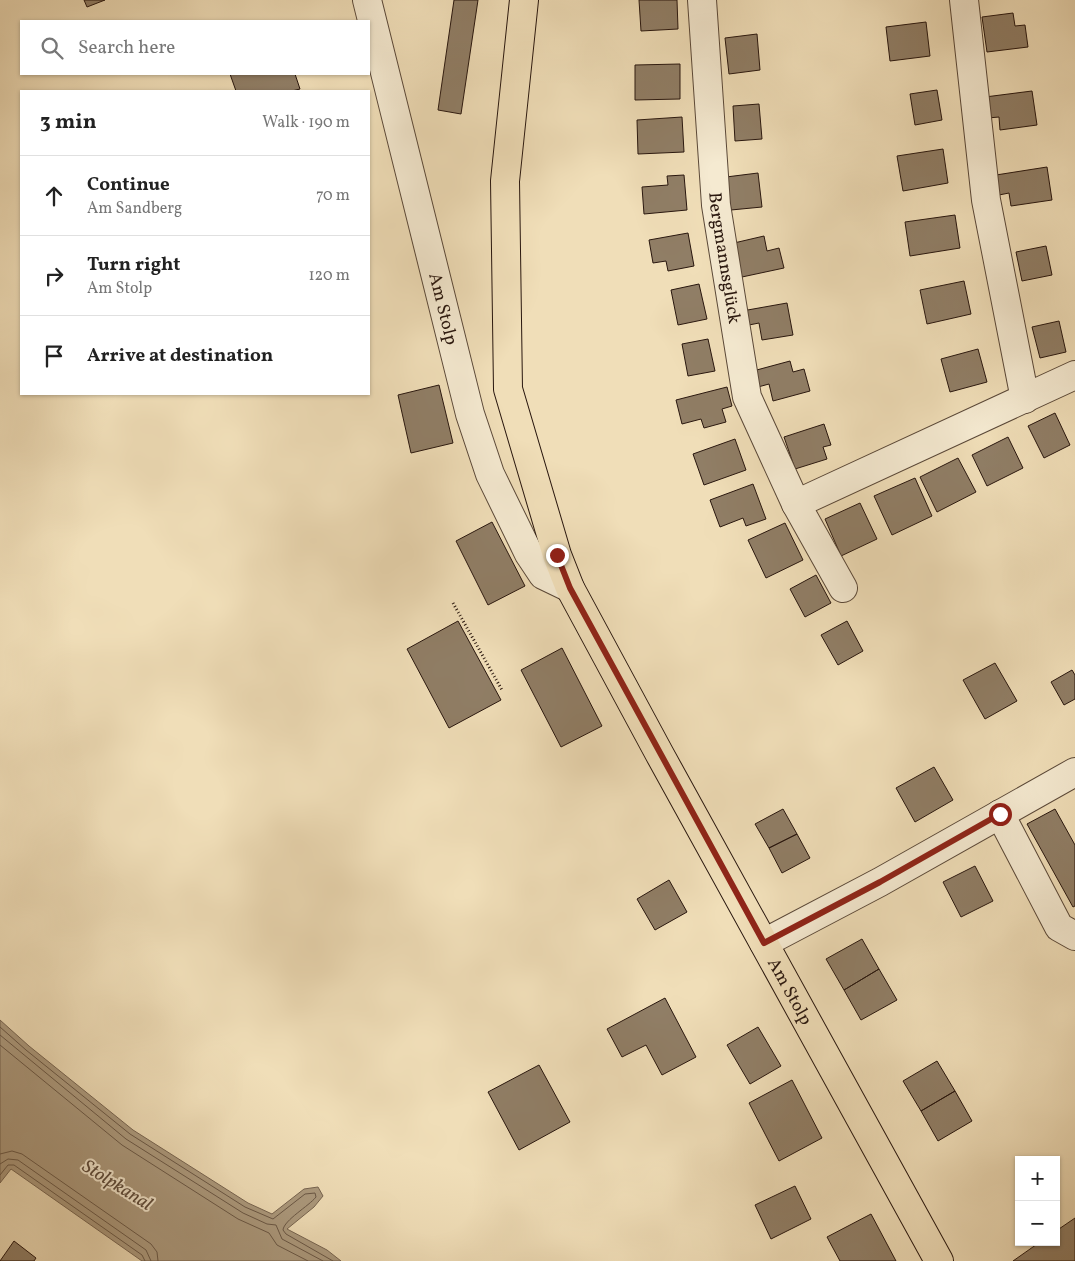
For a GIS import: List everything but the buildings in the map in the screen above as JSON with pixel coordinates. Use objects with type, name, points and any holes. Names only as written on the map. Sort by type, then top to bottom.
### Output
[{"type":"main road","name":"Am Stolp","points":[[524,0],[505,181],[508,389],[557,555],[570,588],[939,1261]]},
{"type":"street","name":"Am Stolp","points":[[367,0],[470,414],[490,474],[529,554],[543,576],[570,588]]},
{"type":"street","name":"Bergmannsglück","points":[[702,0],[716,206],[747,397],[796,504],[843,588]]},
{"type":"street","points":[[964,0],[986,200],[1025,399]]},
{"type":"street","points":[[796,504],[1075,375]]},
{"type":"street","points":[[764,943],[880,882],[1075,772]]},
{"type":"street","points":[[1000,814],[1059,927],[1075,936]]},
{"type":"path","points":[[453,604],[502,690]]},
{"type":"water","name":"Stolpkanal","points":[[0,1020],[29,1046],[133,1130],[248,1203],[272,1214],[304,1189],[318,1187],[323,1196],[314,1207],[287,1229],[327,1250],[341,1261],[142,1261],[11,1169],[0,1183]]},
{"type":"route","points":[[557,555],[570,588],[764,943],[880,882],[1000,814]]}]
